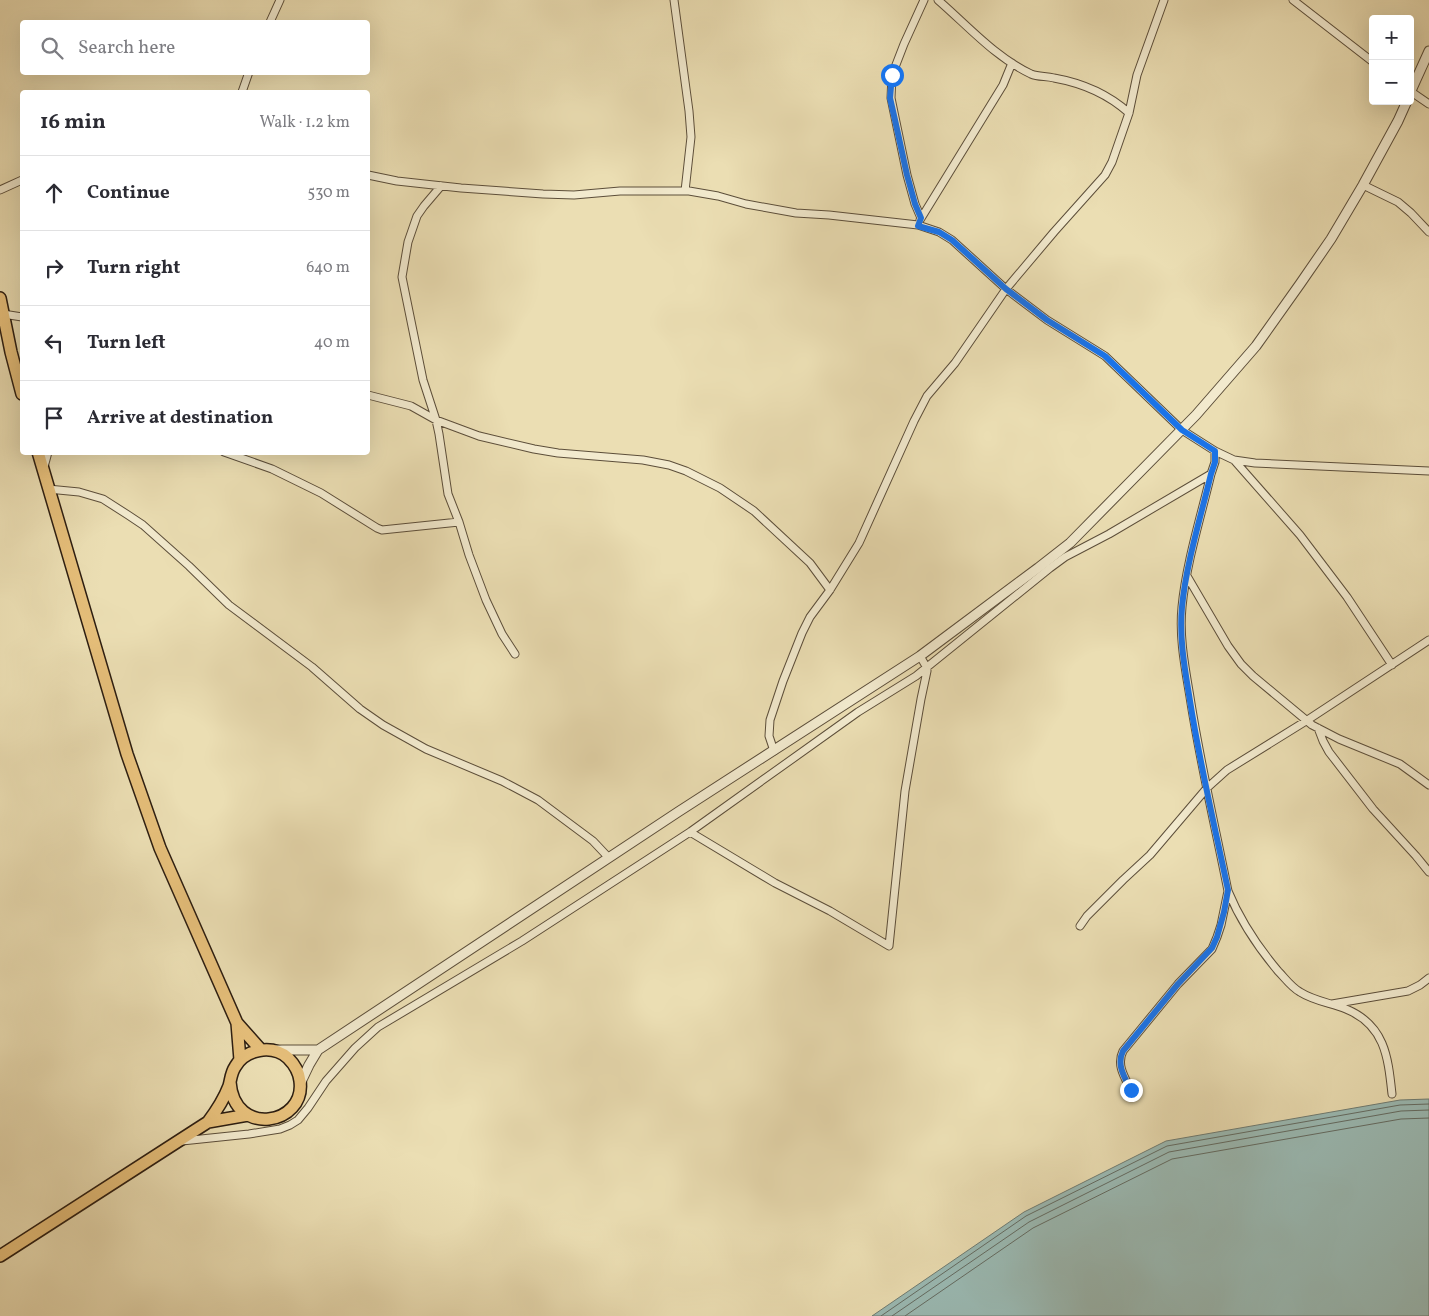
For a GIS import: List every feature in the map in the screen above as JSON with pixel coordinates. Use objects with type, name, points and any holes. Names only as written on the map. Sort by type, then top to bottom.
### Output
[{"type":"main road","points":[[0,298],[20,386]]},
{"type":"main road","points":[[39,455],[127,754],[160,848],[237,1023],[240,1060]]},
{"type":"main road","points":[[230,1082],[234,1101],[240,1109],[258,1119],[268,1120],[288,1112],[299,1095],[298,1073],[293,1062],[284,1055],[267,1050],[237,1023]]},
{"type":"main road","points":[[0,1256],[208,1122],[218,1108],[235,1067],[240,1060],[250,1053],[267,1050]]},
{"type":"main road","points":[[208,1122],[248,1115]]},
{"type":"street","points":[[271,20],[280,0]]},
{"type":"street","points":[[674,0],[690,128],[685,191]]},
{"type":"street","points":[[920,222],[907,175],[890,98],[892,75],[924,0]]},
{"type":"street","points":[[938,0],[1000,56],[1034,76],[1053,78],[1097,91],[1117,102],[1129,113]]},
{"type":"street","points":[[774,751],[769,736],[770,720],[802,633],[810,617],[830,590],[859,543],[927,396],[955,363],[1006,289],[1105,175],[1112,162],[1129,113],[1137,75],[1164,0]]},
{"type":"street","points":[[1293,0],[1303,3],[1371,60]]},
{"type":"street","points":[[1414,83],[1429,51]]},
{"type":"street","points":[[920,222],[1003,85],[1012,63]]},
{"type":"street","points":[[243,90],[248,75]]},
{"type":"street","points":[[1414,95],[1429,104]]},
{"type":"street","points":[[300,1084],[318,1050],[608,858],[920,656],[1070,543],[1182,430],[1256,346],[1331,239],[1363,185],[1405,105]]},
{"type":"street","points":[[370,175],[397,182],[566,194],[620,191],[685,191],[718,196],[746,204],[796,213],[920,222],[952,240],[1006,289],[1047,320],[1105,356],[1182,430],[1215,451],[1234,460],[1429,471]]},
{"type":"street","points":[[0,190],[20,181]]},
{"type":"street","points":[[1363,185],[1398,202],[1429,232]]},
{"type":"street","points":[[441,186],[417,216],[408,242],[402,276],[423,380],[436,420],[448,494],[459,522],[468,555],[486,600],[502,634],[515,654]]},
{"type":"street","points":[[3,314],[20,317]]},
{"type":"street","points":[[370,396],[411,406],[436,420],[479,436],[534,449],[558,453],[643,460],[686,470],[720,488],[754,512],[810,564],[830,590]]},
{"type":"street","points":[[1215,451],[1215,462],[1187,576],[1182,607],[1182,647],[1193,719],[1228,890],[1236,910],[1254,941],[1283,977],[1298,991],[1310,998],[1353,1013],[1376,1031],[1386,1052],[1392,1094]]},
{"type":"street","points":[[43,471],[47,455]]},
{"type":"street","points":[[232,455],[272,469],[321,493],[382,530],[459,522]]},
{"type":"street","points":[[1234,460],[1300,535],[1347,597],[1392,665]]},
{"type":"street","points":[[179,1141],[280,1129],[298,1120],[326,1081],[355,1048],[378,1027],[522,941],[690,832],[858,712],[927,668],[1058,562],[1211,474]]},
{"type":"street","points":[[48,489],[79,492],[103,499],[128,515],[143,525],[229,605],[312,666],[360,709],[382,725],[426,749],[502,781],[538,800],[593,841],[608,858]]},
{"type":"street","points":[[1187,576],[1228,646],[1241,664],[1253,676],[1306,721],[1353,745],[1400,764],[1429,785]]},
{"type":"street","points":[[1080,926],[1087,916],[1150,855],[1207,788],[1227,770],[1306,721],[1429,640]]},
{"type":"street","points":[[690,832],[775,883],[830,911],[889,946],[905,791],[927,668],[920,656]]},
{"type":"street","points":[[1318,728],[1322,741],[1329,752],[1373,809],[1429,872]]},
{"type":"street","points":[[1131,1090],[1122,1073],[1121,1055],[1178,984],[1212,948],[1217,937],[1228,890]]},
{"type":"street","points":[[1331,1005],[1408,991],[1429,978]]},
{"type":"street","points":[[267,1050],[318,1050]]},
{"type":"water","points":[[1429,1099],[1429,1316],[872,1316],[1024,1212],[1166,1141],[1400,1100]]},
{"type":"route","points":[[892,75],[890,98],[907,175],[921,218],[918,226],[939,232],[952,240],[1006,289],[1047,320],[1105,356],[1182,430],[1215,451],[1214,468],[1187,576],[1181,628],[1193,719],[1228,890],[1224,912],[1212,948],[1163,1001],[1121,1055],[1122,1073],[1131,1090]]}]
